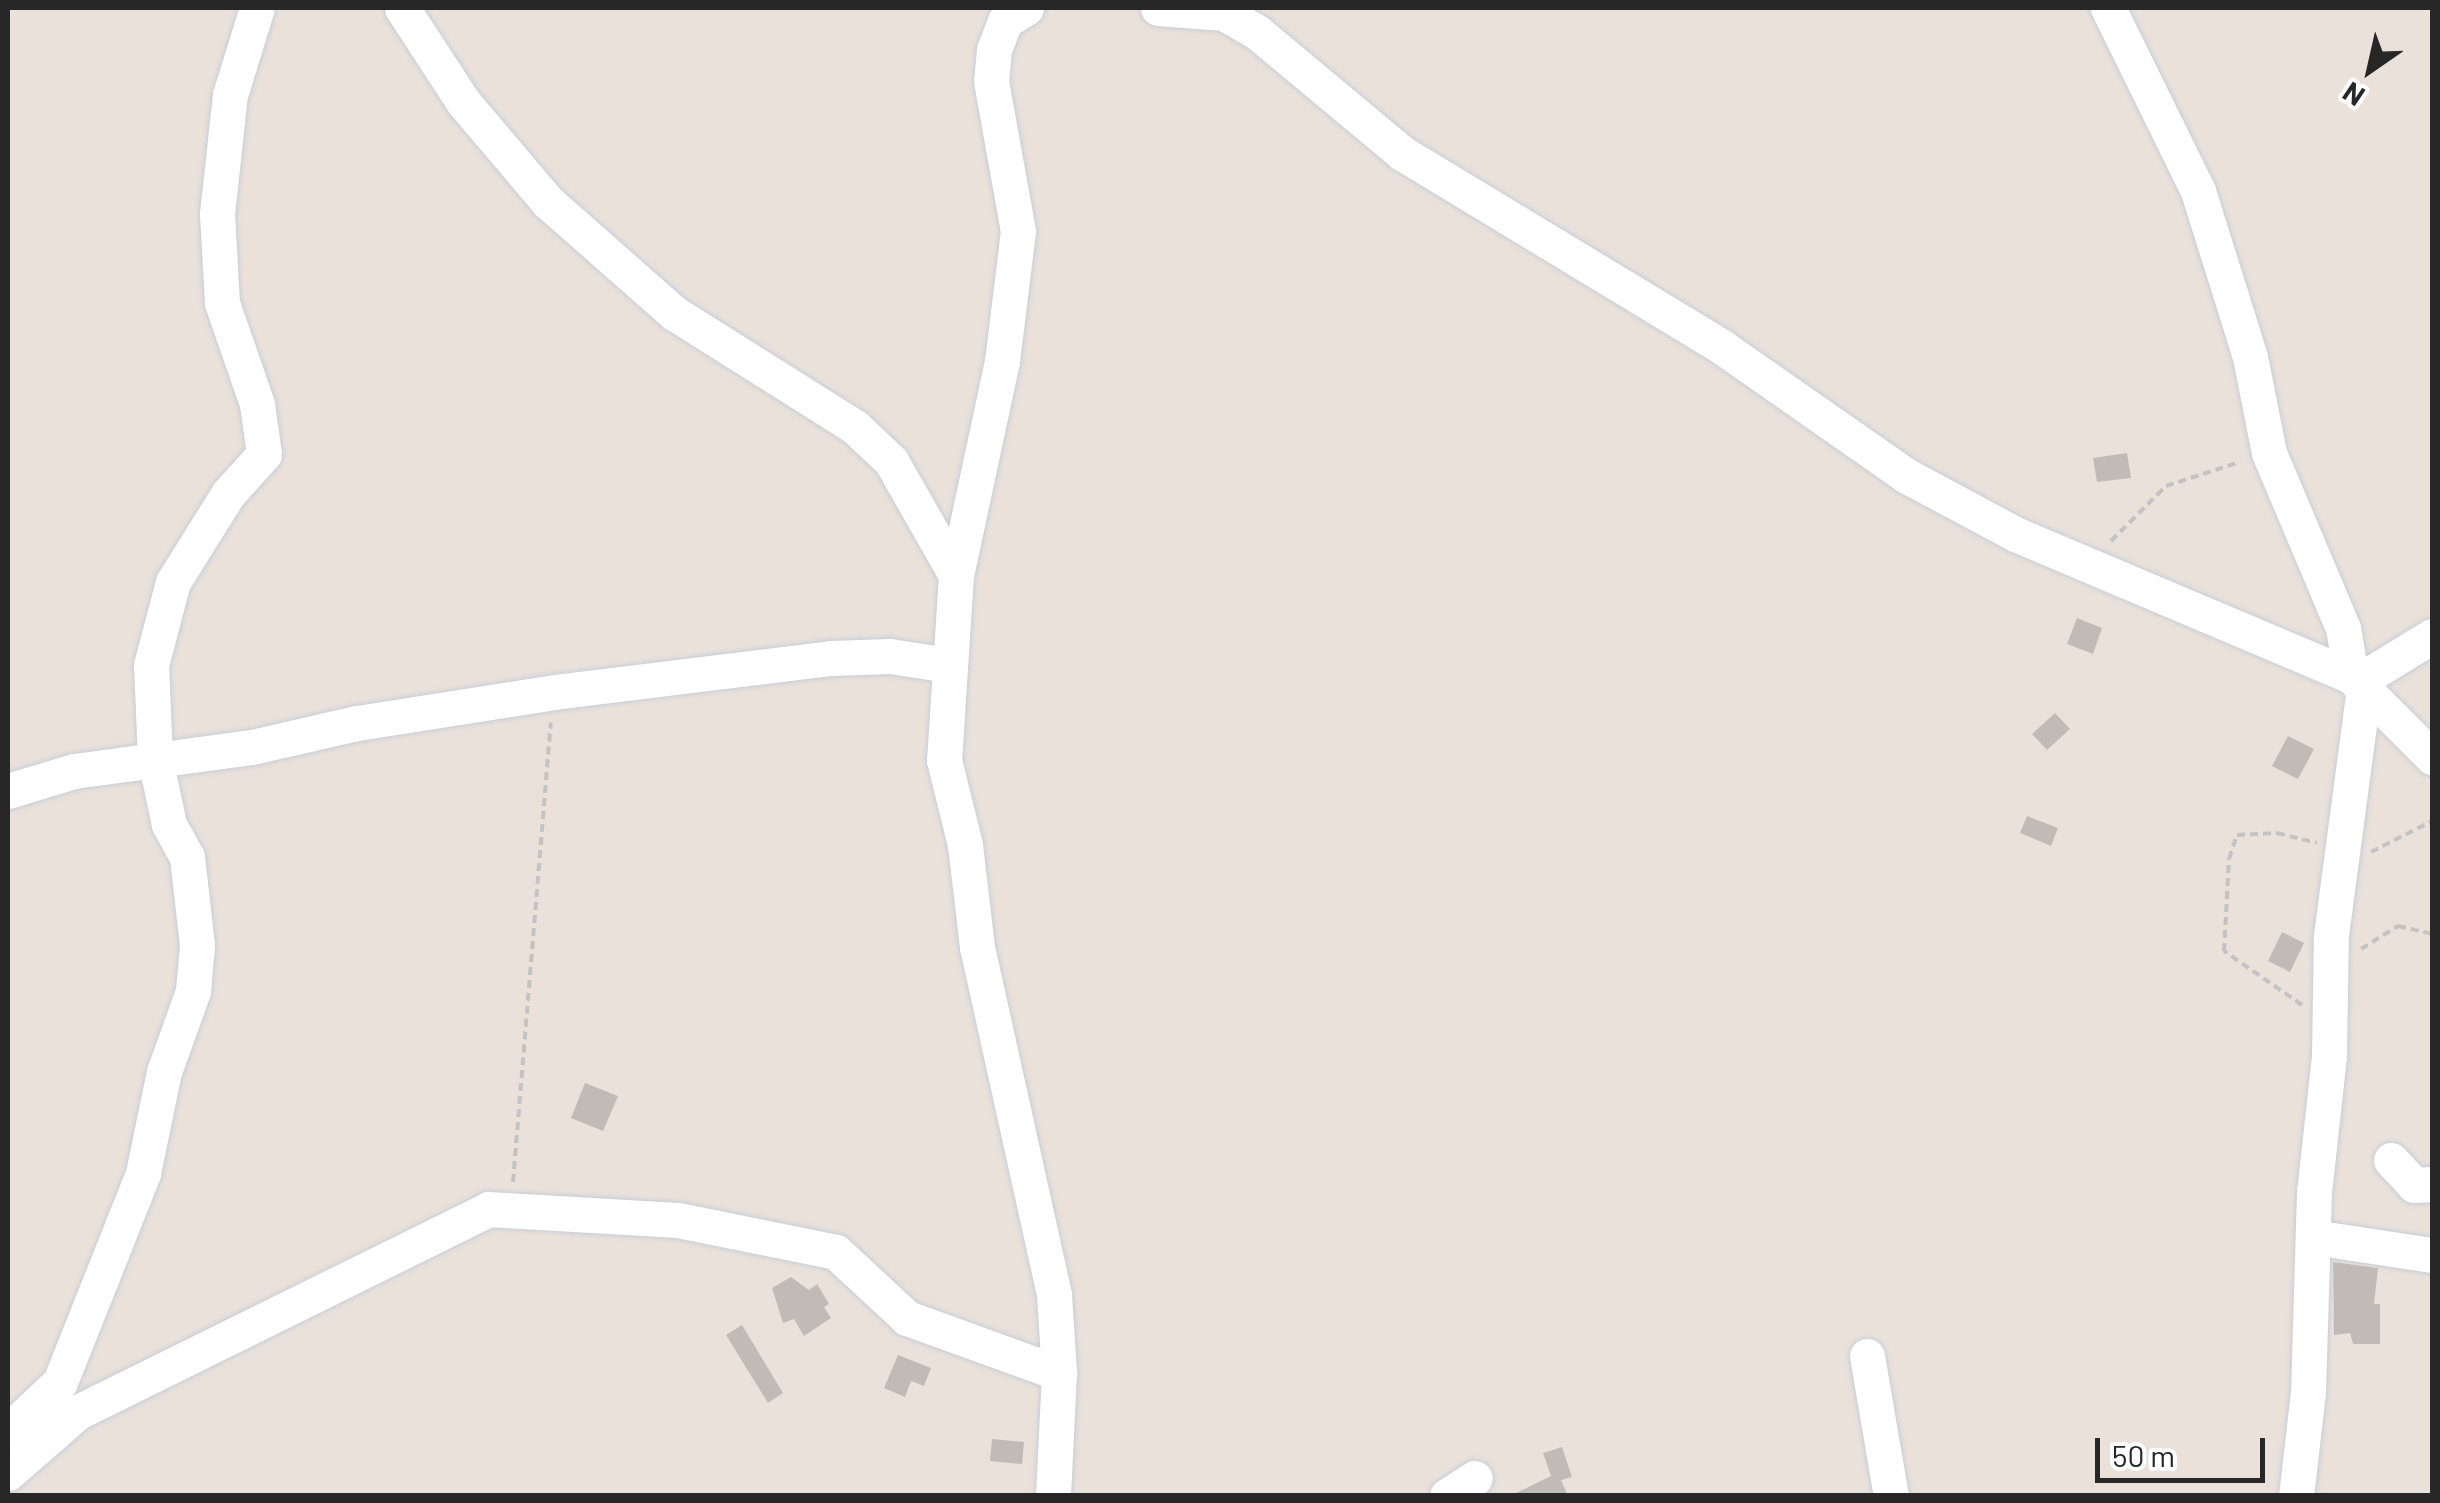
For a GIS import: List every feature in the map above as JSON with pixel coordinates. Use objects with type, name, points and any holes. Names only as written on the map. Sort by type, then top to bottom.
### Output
[{"type":"street","points":[[8,1431],[60,1382],[142,1173],[164,1072],[193,992],[196,945],[187,856],[170,824],[155,759],[151,665],[168,596],[228,494],[264,454],[257,404],[222,302],[218,214],[230,94],[257,8]]},
{"type":"street","points":[[402,8],[464,103],[548,202],[674,313],[855,426],[891,461],[956,575]]},
{"type":"street","points":[[1026,8],[1005,21],[994,50],[991,81],[1018,231],[1016,266],[956,575],[944,760],[964,846],[977,948],[1036,1192],[1054,1294],[1059,1373],[1053,1496]]},
{"type":"street","points":[[1158,8],[1228,10],[1402,153],[1722,346],[1907,476],[2087,566],[2358,682],[2432,757]]},
{"type":"street","points":[[2108,8],[2198,191],[2250,357],[2269,453],[2343,628],[2358,682],[2327,1011],[2330,1057],[2313,1237],[2296,1496]]},
{"type":"street","points":[[2358,682],[2432,636]]},
{"type":"street","points":[[8,791],[74,771],[554,692],[831,658],[890,656],[948,665]]},
{"type":"street","points":[[2392,1160],[2414,1185],[2432,1184]]},
{"type":"street","points":[[9,1476],[78,1412],[402,1248],[488,1209],[511,1207],[678,1220],[836,1252],[906,1318],[1059,1373]]},
{"type":"street","points":[[2313,1237],[2432,1256]]},
{"type":"street","points":[[1867,1356],[1891,1496]]},
{"type":"path","points":[[2087,566],[2166,486],[2269,453]]},
{"type":"path","points":[[511,1207],[554,692]]},
{"type":"path","points":[[2327,1011],[2302,1005],[2224,951],[2229,859],[2237,835],[2277,834],[2373,852],[2390,847],[2432,821]]},
{"type":"path","points":[[2360,950],[2372,936],[2398,926],[2432,934]]},
{"type":"building","points":[[2127,453],[2131,478],[2097,482],[2093,458]]},
{"type":"building","points":[[2077,618],[2102,628],[2093,654],[2067,644]]},
{"type":"building","points":[[2055,713],[2070,729],[2047,750],[2032,734]]},
{"type":"building","points":[[2288,736],[2314,749],[2298,779],[2272,766]]},
{"type":"building","points":[[2027,816],[2058,828],[2051,846],[2020,833]]},
{"type":"building","points":[[2282,932],[2304,943],[2290,972],[2268,961]]},
{"type":"building","points":[[585,1083],[618,1096],[603,1131],[571,1118]]},
{"type":"building","points":[[2333,1262],[2378,1268],[2374,1304],[2380,1304],[2380,1344],[2353,1344],[2350,1333],[2334,1335]]},
{"type":"building","points":[[791,1277],[809,1290],[817,1284],[829,1304],[824,1307],[831,1318],[804,1336],[794,1319],[783,1323],[772,1288]]},
{"type":"building","points":[[742,1325],[783,1393],[768,1403],[726,1335]]},
{"type":"building","points":[[898,1355],[931,1368],[924,1386],[911,1381],[905,1397],[884,1388]]},
{"type":"building","points":[[992,1439],[1024,1442],[1022,1464],[990,1461]]},
{"type":"building","points":[[1562,1447],[1572,1477],[1561,1480],[1568,1496],[1510,1496],[1551,1476],[1543,1453]]}]
